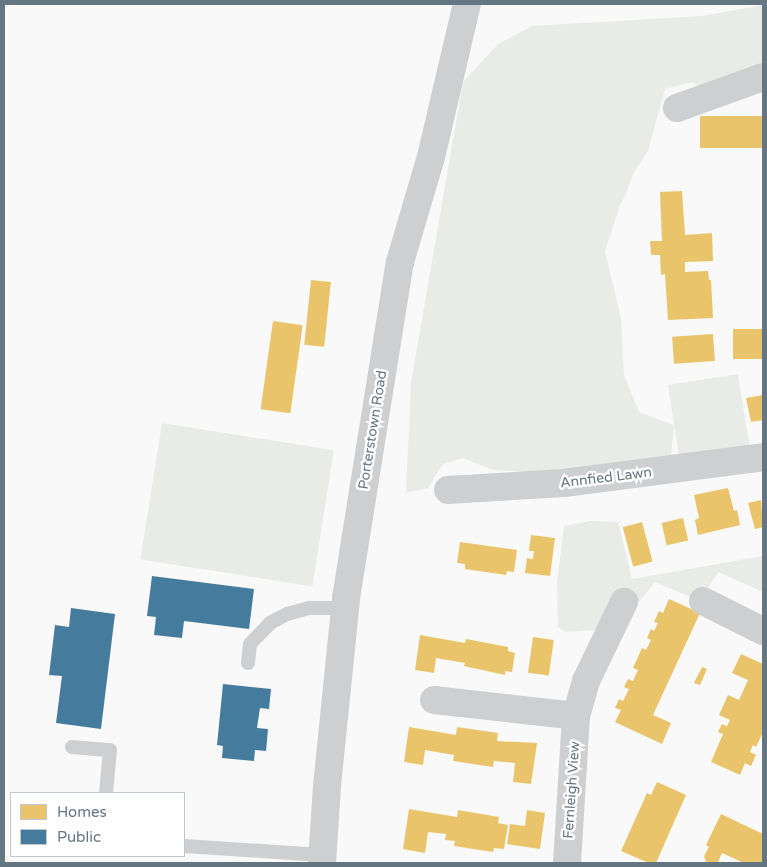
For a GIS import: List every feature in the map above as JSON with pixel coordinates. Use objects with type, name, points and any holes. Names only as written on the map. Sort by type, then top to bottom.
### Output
[{"type":"street","name":"Porterstown Road","points":[[322,859],[346,603],[400,262],[431,157],[467,4]]},
{"type":"street","points":[[677,108],[763,77]]},
{"type":"street","name":"Annfied Lawn","points":[[448,490],[564,483],[763,458]]},
{"type":"street","points":[[703,601],[763,631]]},
{"type":"street","name":"Fernleigh View","points":[[567,863],[576,716],[586,681],[624,602]]},
{"type":"street","points":[[434,700],[576,716]]},
{"type":"lane","points":[[248,664],[250,644],[270,623],[287,614],[309,608],[346,603]]},
{"type":"lane","points":[[72,747],[110,750],[106,792]]},
{"type":"lane","points":[[185,846],[322,859]]},
{"type":"shaded area","points":[[763,5],[763,63],[704,89],[692,82],[665,89],[648,151],[633,174],[620,205],[605,251],[621,319],[624,375],[639,412],[674,425],[671,457],[574,478],[538,472],[493,470],[463,458],[443,464],[428,488],[406,493],[411,383],[463,82],[498,44],[532,26],[702,16]]},
{"type":"shaded area","points":[[738,374],[749,446],[679,457],[668,385]]},
{"type":"shaded area","points":[[162,423],[334,450],[312,587],[140,559]]},
{"type":"shaded area","points":[[590,521],[618,522],[632,579],[763,556],[763,592],[718,572],[700,601],[655,582],[617,629],[566,632],[558,627],[557,584],[564,526]]},
{"type":"building: Homes","points":[[700,116],[763,116],[763,148],[700,148]]},
{"type":"building: Homes","points":[[682,191],[685,235],[712,233],[713,261],[685,262],[685,272],[708,271],[709,280],[711,280],[713,318],[668,320],[665,274],[661,275],[660,255],[651,255],[650,241],[662,241],[660,192]]},
{"type":"building: Homes","points":[[311,280],[331,282],[324,347],[304,345]]},
{"type":"building: Homes","points":[[273,321],[303,325],[290,413],[261,409]]},
{"type":"building: Homes","points":[[733,329],[763,329],[763,359],[733,359]]},
{"type":"building: Homes","points":[[713,334],[715,361],[674,364],[672,337]]},
{"type":"building: Homes","points":[[763,395],[763,420],[751,422],[746,398]]},
{"type":"building: Homes","points":[[728,488],[734,511],[737,510],[740,525],[698,535],[695,520],[699,518],[694,495]]},
{"type":"building: Homes","points":[[761,500],[763,527],[755,529],[748,503]]},
{"type":"building: Homes","points":[[683,518],[688,540],[667,545],[662,523]]},
{"type":"building: Homes","points":[[642,522],[653,562],[633,567],[623,527]]},
{"type":"building: Homes","points":[[531,535],[555,538],[550,576],[525,573],[527,558],[533,559],[534,551],[529,551]]},
{"type":"building: Homes","points":[[460,542],[517,550],[514,572],[507,571],[506,575],[465,569],[465,564],[457,563]]},
{"type":"building: Homes","points":[[669,599],[700,613],[653,715],[671,723],[662,744],[615,722],[621,710],[615,708],[619,699],[623,701],[629,689],[624,687],[628,679],[633,681],[638,670],[633,668],[642,648],[646,650],[651,640],[647,638],[651,629],[654,631],[658,623],[654,622],[659,611],[663,613]]},
{"type":"building: Homes","points":[[420,635],[465,643],[466,639],[508,647],[508,651],[515,653],[512,672],[505,671],[505,675],[464,666],[465,663],[436,658],[434,673],[415,670]]},
{"type":"building: Homes","points":[[533,637],[554,640],[549,676],[528,673]]},
{"type":"building: Homes","points":[[741,654],[763,664],[763,732],[756,747],[753,745],[750,752],[756,755],[751,766],[745,763],[740,775],[711,762],[723,734],[718,732],[722,724],[727,726],[730,720],[719,715],[728,695],[739,700],[748,680],[732,673]]},
{"type":"building: Homes","points":[[702,667],[707,669],[700,685],[694,683]]},
{"type":"building: Homes","points":[[409,727],[456,735],[457,727],[498,733],[497,741],[537,743],[531,784],[513,782],[515,763],[494,761],[493,767],[453,761],[454,755],[425,750],[423,765],[404,762]]},
{"type":"building: Homes","points":[[657,782],[686,795],[656,863],[649,863],[621,851],[647,793],[651,795]]},
{"type":"building: Homes","points":[[409,809],[457,817],[458,810],[499,817],[498,823],[508,825],[504,849],[494,848],[493,852],[454,846],[455,841],[445,840],[446,834],[428,832],[425,853],[403,849]]},
{"type":"building: Homes","points":[[527,810],[545,813],[540,849],[507,844],[510,824],[525,826]]},
{"type":"building: Homes","points":[[721,814],[763,834],[763,863],[744,863],[722,853],[718,862],[706,862],[704,856],[709,847],[706,845]]},
{"type":"building: Public","points":[[152,576],[254,589],[249,629],[184,621],[182,638],[154,635],[156,617],[147,616]]},
{"type":"building: Public","points":[[71,608],[115,614],[101,729],[56,723],[62,676],[49,675],[55,625],[69,627]]},
{"type":"building: Public","points":[[223,684],[271,689],[269,709],[260,708],[257,728],[268,729],[266,751],[255,750],[254,761],[222,758],[223,746],[217,745]]}]
